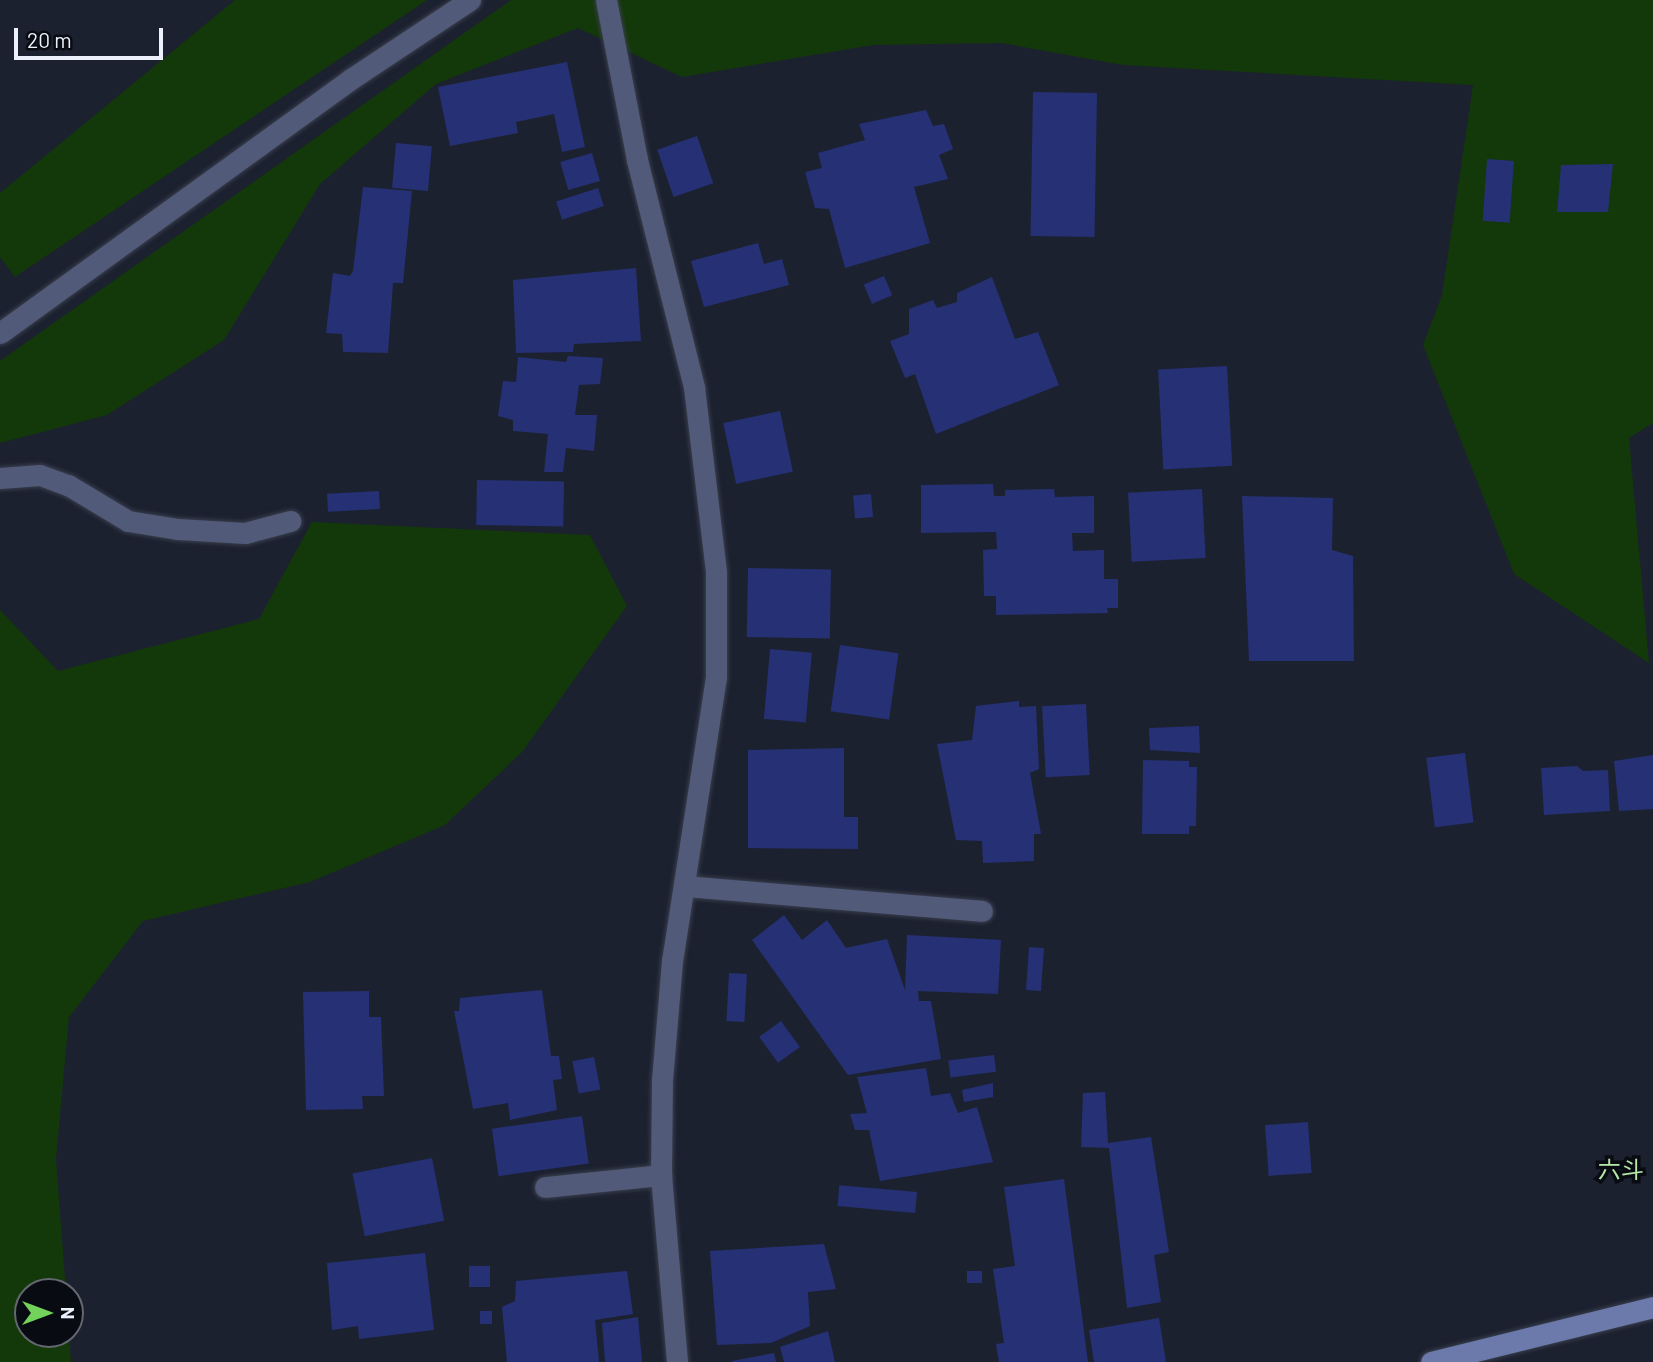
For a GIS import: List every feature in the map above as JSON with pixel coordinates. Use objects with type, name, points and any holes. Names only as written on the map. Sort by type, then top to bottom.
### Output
[{"type":"street","points":[[0,332],[339,87],[470,0]]},
{"type":"street","points":[[606,0],[637,160],[694,387],[716,572],[716,677],[685,886],[662,1079],[661,1175],[677,1362]]},
{"type":"street","points":[[0,478],[40,475],[68,485],[128,521],[178,529],[245,533],[289,521]]},
{"type":"street","points":[[685,886],[982,911]]},
{"type":"street","points":[[545,1188],[661,1175]]},
{"type":"street","points":[[1431,1362],[1653,1307]]},
{"type":"green space","points":[[235,0],[427,0],[15,277],[0,257],[0,193]]},
{"type":"green space","points":[[511,0],[1653,0],[1653,423],[1629,438],[1649,663],[1514,574],[1423,345],[1442,295],[1473,85],[1123,65],[1001,43],[873,45],[682,77],[578,28],[436,84],[320,184],[224,340],[107,415],[0,443],[0,361]]},
{"type":"green space","points":[[312,522],[590,535],[627,606],[522,752],[445,825],[310,882],[143,921],[69,1017],[56,1159],[65,1278],[14,1278],[14,1348],[70,1348],[71,1362],[0,1362],[0,610],[58,671],[259,619]]},
{"type":"building","points":[[567,62],[585,147],[562,152],[554,114],[516,122],[518,133],[450,146],[438,87]]},
{"type":"building","points":[[1033,92],[1097,93],[1094,237],[1030,236]]},
{"type":"building","points":[[926,110],[933,126],[944,124],[953,149],[939,155],[948,179],[914,187],[930,243],[845,268],[829,209],[815,208],[805,172],[822,168],[818,153],[865,140],[859,124]]},
{"type":"building","points":[[697,136],[713,183],[674,197],[657,150]]},
{"type":"building","points":[[396,143],[432,146],[428,191],[392,188]]},
{"type":"building","points":[[592,153],[600,181],[568,190],[560,162]]},
{"type":"building","points":[[1487,159],[1514,161],[1510,223],[1483,221]]},
{"type":"building","points":[[1613,164],[1608,212],[1557,212],[1561,165]]},
{"type":"building","points":[[363,187],[412,191],[403,283],[393,283],[388,353],[343,352],[342,334],[326,333],[333,273],[350,276],[353,271]]},
{"type":"building","points":[[598,188],[604,206],[562,220],[556,202]]},
{"type":"building","points":[[758,243],[764,264],[782,259],[789,285],[704,307],[691,261]]},
{"type":"building","points":[[636,268],[641,341],[574,344],[573,352],[516,353],[513,280]]},
{"type":"building","points":[[884,276],[892,295],[872,304],[864,285]]},
{"type":"building","points":[[992,277],[1015,339],[1038,332],[1059,385],[936,434],[915,374],[905,378],[890,341],[909,334],[909,309],[933,300],[937,308],[957,302],[957,293]]},
{"type":"building","points":[[568,356],[603,358],[600,384],[579,385],[575,415],[597,415],[594,451],[566,448],[563,472],[544,472],[548,434],[513,431],[513,420],[498,416],[503,381],[516,382],[518,357],[566,362]]},
{"type":"building","points":[[1227,366],[1232,466],[1163,469],[1158,370]]},
{"type":"building","points":[[780,411],[793,472],[736,484],[723,423]]},
{"type":"building","points":[[477,480],[564,482],[563,527],[476,525]]},
{"type":"building","points":[[993,484],[994,496],[1005,496],[1005,490],[1054,489],[1055,497],[1094,496],[1094,533],[1072,533],[1073,551],[1104,550],[1104,579],[1118,579],[1118,608],[1107,608],[1108,613],[996,615],[996,596],[984,596],[983,550],[997,549],[996,532],[921,533],[921,485]]},
{"type":"building","points":[[1202,489],[1206,558],[1132,562],[1128,493]]},
{"type":"building","points":[[379,491],[380,509],[328,512],[327,494]]},
{"type":"building","points":[[871,494],[873,517],[855,518],[853,496]]},
{"type":"building","points":[[1242,496],[1333,498],[1332,550],[1353,556],[1354,661],[1249,661]]},
{"type":"building","points":[[748,568],[831,569],[830,638],[747,637]]},
{"type":"building","points":[[840,645],[898,653],[889,720],[831,711]]},
{"type":"building","points":[[770,649],[812,653],[806,722],[764,719]]},
{"type":"building","points":[[1019,701],[1019,707],[1036,706],[1039,769],[1030,773],[1041,834],[1034,834],[1034,861],[983,863],[982,841],[956,840],[937,744],[972,740],[976,706]]},
{"type":"building","points":[[1086,704],[1090,775],[1046,777],[1042,706]]},
{"type":"building","points":[[1199,726],[1200,753],[1150,750],[1149,728]]},
{"type":"building","points":[[844,748],[844,817],[858,817],[858,849],[748,848],[748,750]]},
{"type":"building","points":[[1465,753],[1474,822],[1435,827],[1426,758]]},
{"type":"building","points":[[1653,755],[1653,809],[1619,811],[1614,761]]},
{"type":"building","points":[[1143,760],[1189,761],[1189,767],[1197,767],[1196,826],[1189,826],[1189,834],[1142,834]]},
{"type":"building","points":[[1577,766],[1583,771],[1608,770],[1610,811],[1544,815],[1541,768]]},
{"type":"building","points":[[784,915],[802,940],[827,920],[846,948],[887,939],[905,990],[907,935],[1001,940],[998,994],[918,991],[919,1001],[931,1001],[941,1059],[848,1075],[752,940]]},
{"type":"building","points":[[1029,947],[1044,948],[1041,991],[1026,990]]},
{"type":"building","points":[[729,973],[747,974],[744,1022],[726,1021]]},
{"type":"building","points":[[542,990],[551,1056],[559,1056],[562,1079],[553,1080],[557,1110],[510,1120],[508,1103],[473,1109],[454,1011],[459,1011],[460,998]]},
{"type":"building","points":[[369,991],[369,1017],[381,1017],[384,1096],[362,1096],[363,1109],[306,1110],[303,992]]},
{"type":"building","points":[[781,1021],[800,1047],[778,1063],[759,1037]]},
{"type":"building","points":[[994,1055],[996,1072],[950,1077],[948,1061]]},
{"type":"building","points":[[594,1057],[600,1089],[579,1094],[572,1061]]},
{"type":"building","points":[[926,1068],[931,1096],[950,1093],[958,1113],[977,1107],[993,1162],[880,1181],[869,1130],[855,1130],[850,1114],[867,1113],[857,1077]]},
{"type":"building","points":[[993,1083],[993,1097],[964,1102],[962,1090]]},
{"type":"building","points":[[1105,1092],[1108,1143],[1151,1137],[1169,1252],[1154,1255],[1161,1302],[1127,1308],[1109,1148],[1081,1147],[1083,1093]]},
{"type":"building","points":[[582,1116],[589,1164],[499,1176],[492,1129]]},
{"type":"building","points":[[1308,1122],[1312,1173],[1269,1176],[1265,1125]]},
{"type":"building","points":[[432,1158],[444,1221],[365,1236],[352,1173]]},
{"type":"building","points":[[1064,1179],[1088,1362],[999,1362],[996,1344],[1004,1343],[993,1269],[1015,1266],[1004,1187]]},
{"type":"building","points":[[839,1185],[917,1192],[915,1213],[837,1206]]},
{"type":"building","points":[[824,1244],[836,1289],[808,1292],[810,1326],[771,1343],[717,1345],[710,1251]]},
{"type":"building","points":[[425,1253],[434,1330],[359,1339],[358,1326],[332,1330],[327,1263]]},
{"type":"building","points":[[469,1266],[490,1266],[490,1287],[469,1287]]},
{"type":"building","points":[[627,1271],[633,1314],[595,1320],[599,1362],[507,1362],[502,1307],[515,1301],[516,1281]]},
{"type":"building","points":[[967,1271],[982,1271],[982,1283],[967,1283]]},
{"type":"building","points":[[480,1311],[492,1311],[492,1324],[480,1324]]},
{"type":"building","points":[[638,1317],[642,1362],[605,1362],[602,1323]]},
{"type":"building","points":[[1159,1318],[1166,1362],[1094,1362],[1089,1330]]},
{"type":"building","points":[[828,1331],[835,1362],[784,1362],[780,1347]]},
{"type":"building","points":[[774,1353],[776,1362],[732,1362],[732,1361]]},
{"type":"district","name":"六斗","points":[[1621,1169]]}]
